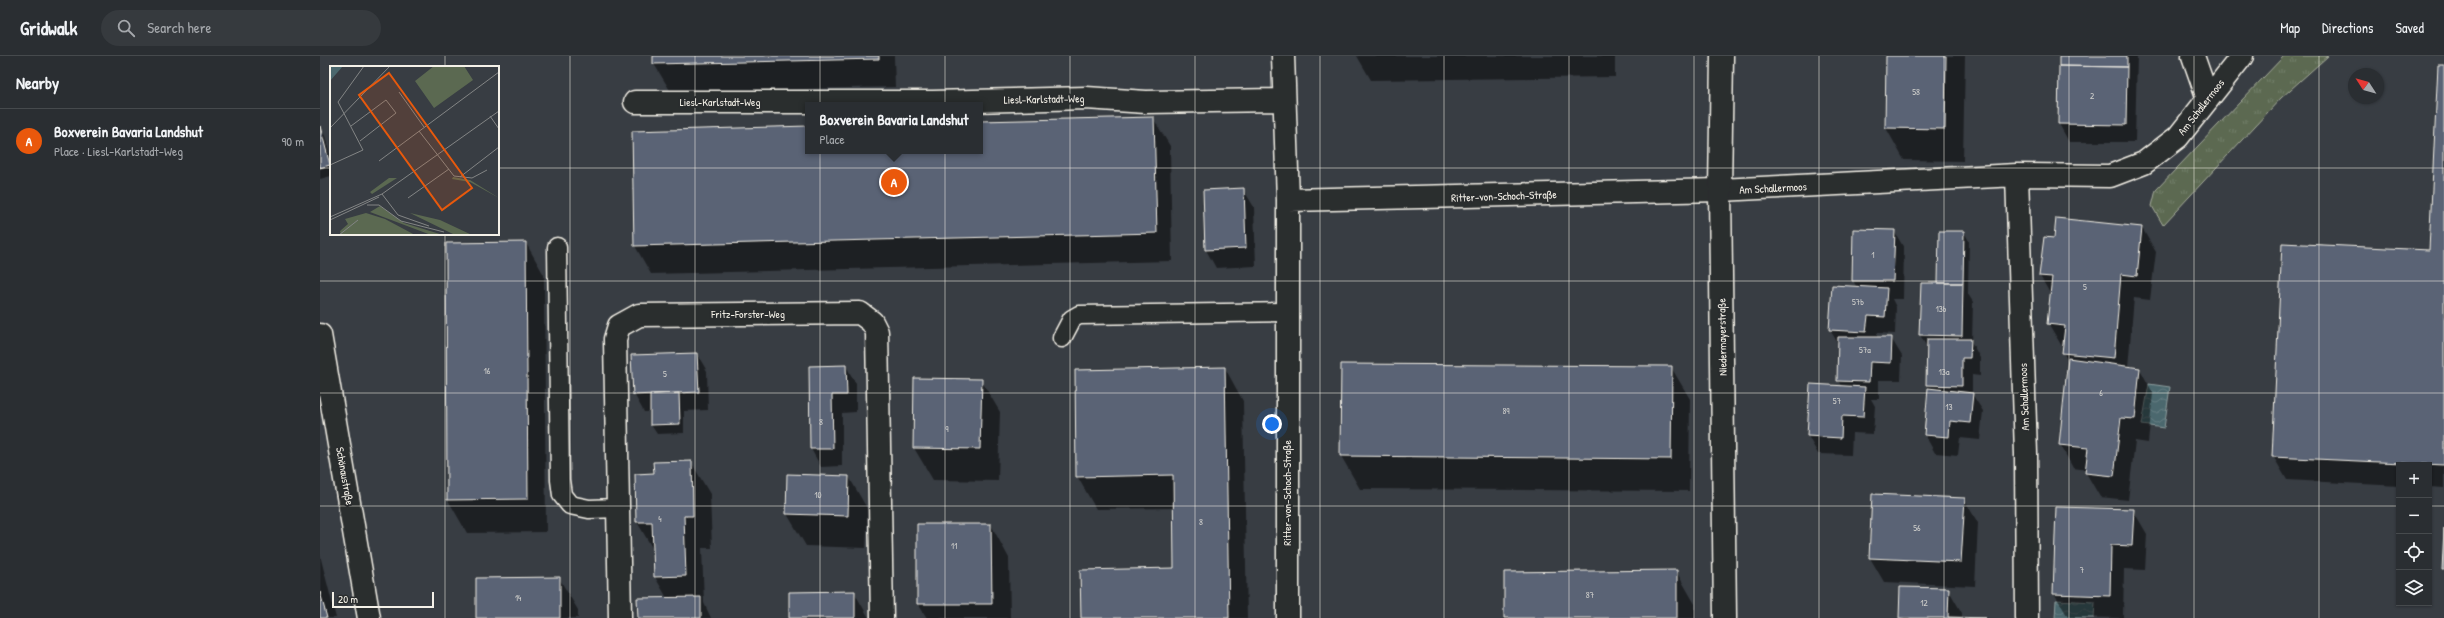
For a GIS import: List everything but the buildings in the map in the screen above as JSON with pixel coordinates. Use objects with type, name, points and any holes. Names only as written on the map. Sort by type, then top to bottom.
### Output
[{"type":"street","name":"Ritter-von-Schoch-Straße","points":[[1284,56],[1284,100],[1288,200],[1288,618]]},
{"type":"street","name":"Niedermayerstraße","points":[[1722,56],[1720,190],[1725,618]]},
{"type":"street","points":[[2194,56],[2208,98]]},
{"type":"street","name":"Am Schallermoos","points":[[1720,190],[2017,175],[2110,176],[2144,163],[2178,137],[2242,56]]},
{"type":"street","name":"Liesl-Karlstadt-Weg","points":[[636,102],[933,102],[1086,98],[1146,102],[1284,100]]},
{"type":"street","name":"Am Schallermoos","points":[[2017,175],[2026,454],[2027,618]]},
{"type":"street","name":"Ritter-von-Schoch-Straße","points":[[1288,200],[1720,190]]},
{"type":"street","name":"Fritz-Forster-Weg","points":[[620,618],[615,339],[619,326],[639,314],[860,313],[872,322],[877,332],[882,618]]},
{"type":"street","name":"Schönaustraße","points":[[320,335],[369,618]]},
{"type":"lane","points":[[557,247],[560,480],[562,495],[570,505],[589,509],[619,508]]},
{"type":"lane","points":[[1062,338],[1072,319],[1079,315],[1287,312]]},
{"type":"green space","points":[[2284,56],[2328,56],[2281,98],[2163,225],[2152,206],[2156,190]]},
{"type":"water","points":[[2149,384],[2170,387],[2164,428],[2142,425]]},
{"type":"water","points":[[2056,600],[2095,602],[2094,618],[2055,618]]},
{"type":"place","name":"Boxverein Bavaria Landshut","points":[[894,182]]}]
